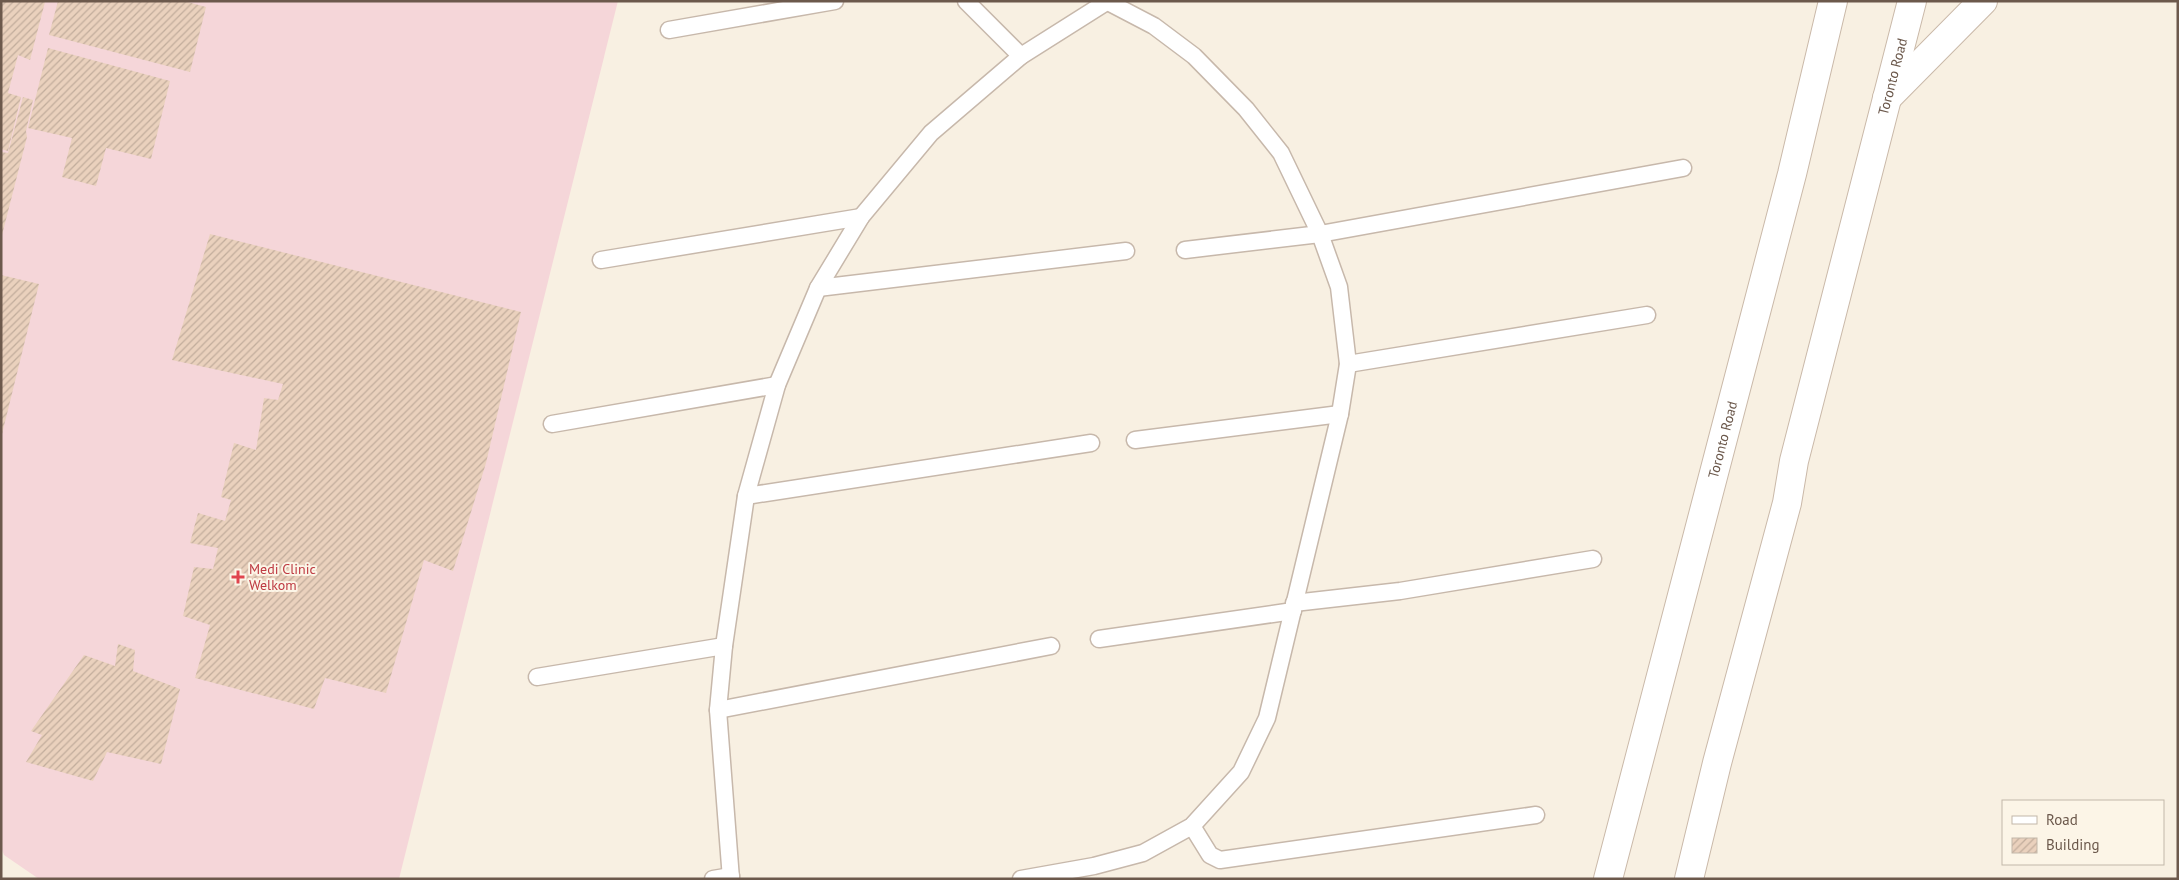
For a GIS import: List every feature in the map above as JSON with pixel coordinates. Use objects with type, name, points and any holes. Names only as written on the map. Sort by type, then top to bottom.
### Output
[{"type":"street","name":"Toronto Road","points":[[1608,879],[1792,174],[1833,1]]},
{"type":"street","name":"Toronto Road","points":[[1689,879],[1716,763],[1787,503],[1794,461],[1912,1]]},
{"type":"street","points":[[1887,99],[1982,1]]},
{"type":"lane","points":[[669,30],[835,1]]},
{"type":"lane","points":[[966,1],[1021,56]]},
{"type":"lane","points":[[713,879],[731,877],[718,710],[724,646],[746,496],[776,385],[818,288],[860,217],[931,133],[1021,56],[1108,2],[1154,26],[1194,56],[1246,109],[1281,153],[1320,234],[1339,287],[1348,364],[1340,414],[1267,718],[1241,772],[1192,826],[1143,853],[1095,873],[1021,879]]},
{"type":"lane","points":[[1184,250],[1320,234],[1684,168]]},
{"type":"lane","points":[[601,260],[860,217]]},
{"type":"lane","points":[[818,288],[1126,251]]},
{"type":"lane","points":[[1348,364],[1647,315]]},
{"type":"lane","points":[[552,424],[776,385]]},
{"type":"lane","points":[[1135,440],[1340,414]]},
{"type":"lane","points":[[746,496],[1091,443]]},
{"type":"lane","points":[[1099,639],[1593,559]]},
{"type":"lane","points":[[537,677],[724,646]]},
{"type":"lane","points":[[718,710],[1051,646]]},
{"type":"lane","points":[[1192,826],[1210,855],[1220,860],[1536,815]]},
{"type":"shaded area","name":"Medi Clinic Welkom","points":[[1,1],[618,1],[399,879],[39,879],[4,855],[1,847]]},
{"type":"building","points":[[1,1],[45,2],[30,60],[18,55],[8,93],[21,97],[8,151],[1,149]]},
{"type":"building","points":[[58,1],[184,1],[206,7],[190,72],[49,35]]},
{"type":"building","points":[[48,48],[170,81],[151,159],[106,148],[96,186],[62,177],[72,138],[28,128]]},
{"type":"building","points":[[23,97],[33,100],[26,131],[27,137],[1,239],[1,152],[8,153]]},
{"type":"building","points":[[210,234],[521,312],[486,463],[453,571],[424,560],[386,693],[325,678],[314,709],[195,678],[210,625],[183,616],[194,567],[213,569],[218,548],[190,543],[198,513],[225,521],[231,500],[221,497],[234,443],[256,450],[264,398],[278,400],[283,384],[172,360]]},
{"type":"building","points":[[1,275],[39,284],[2,434],[1,434]]},
{"type":"building","points":[[118,644],[135,650],[133,671],[180,689],[161,764],[107,752],[93,781],[26,762],[42,735],[31,731],[84,655],[115,666]]},
{"type":"place","name":"Medi Clinic Welkom","points":[[238,577]]}]
